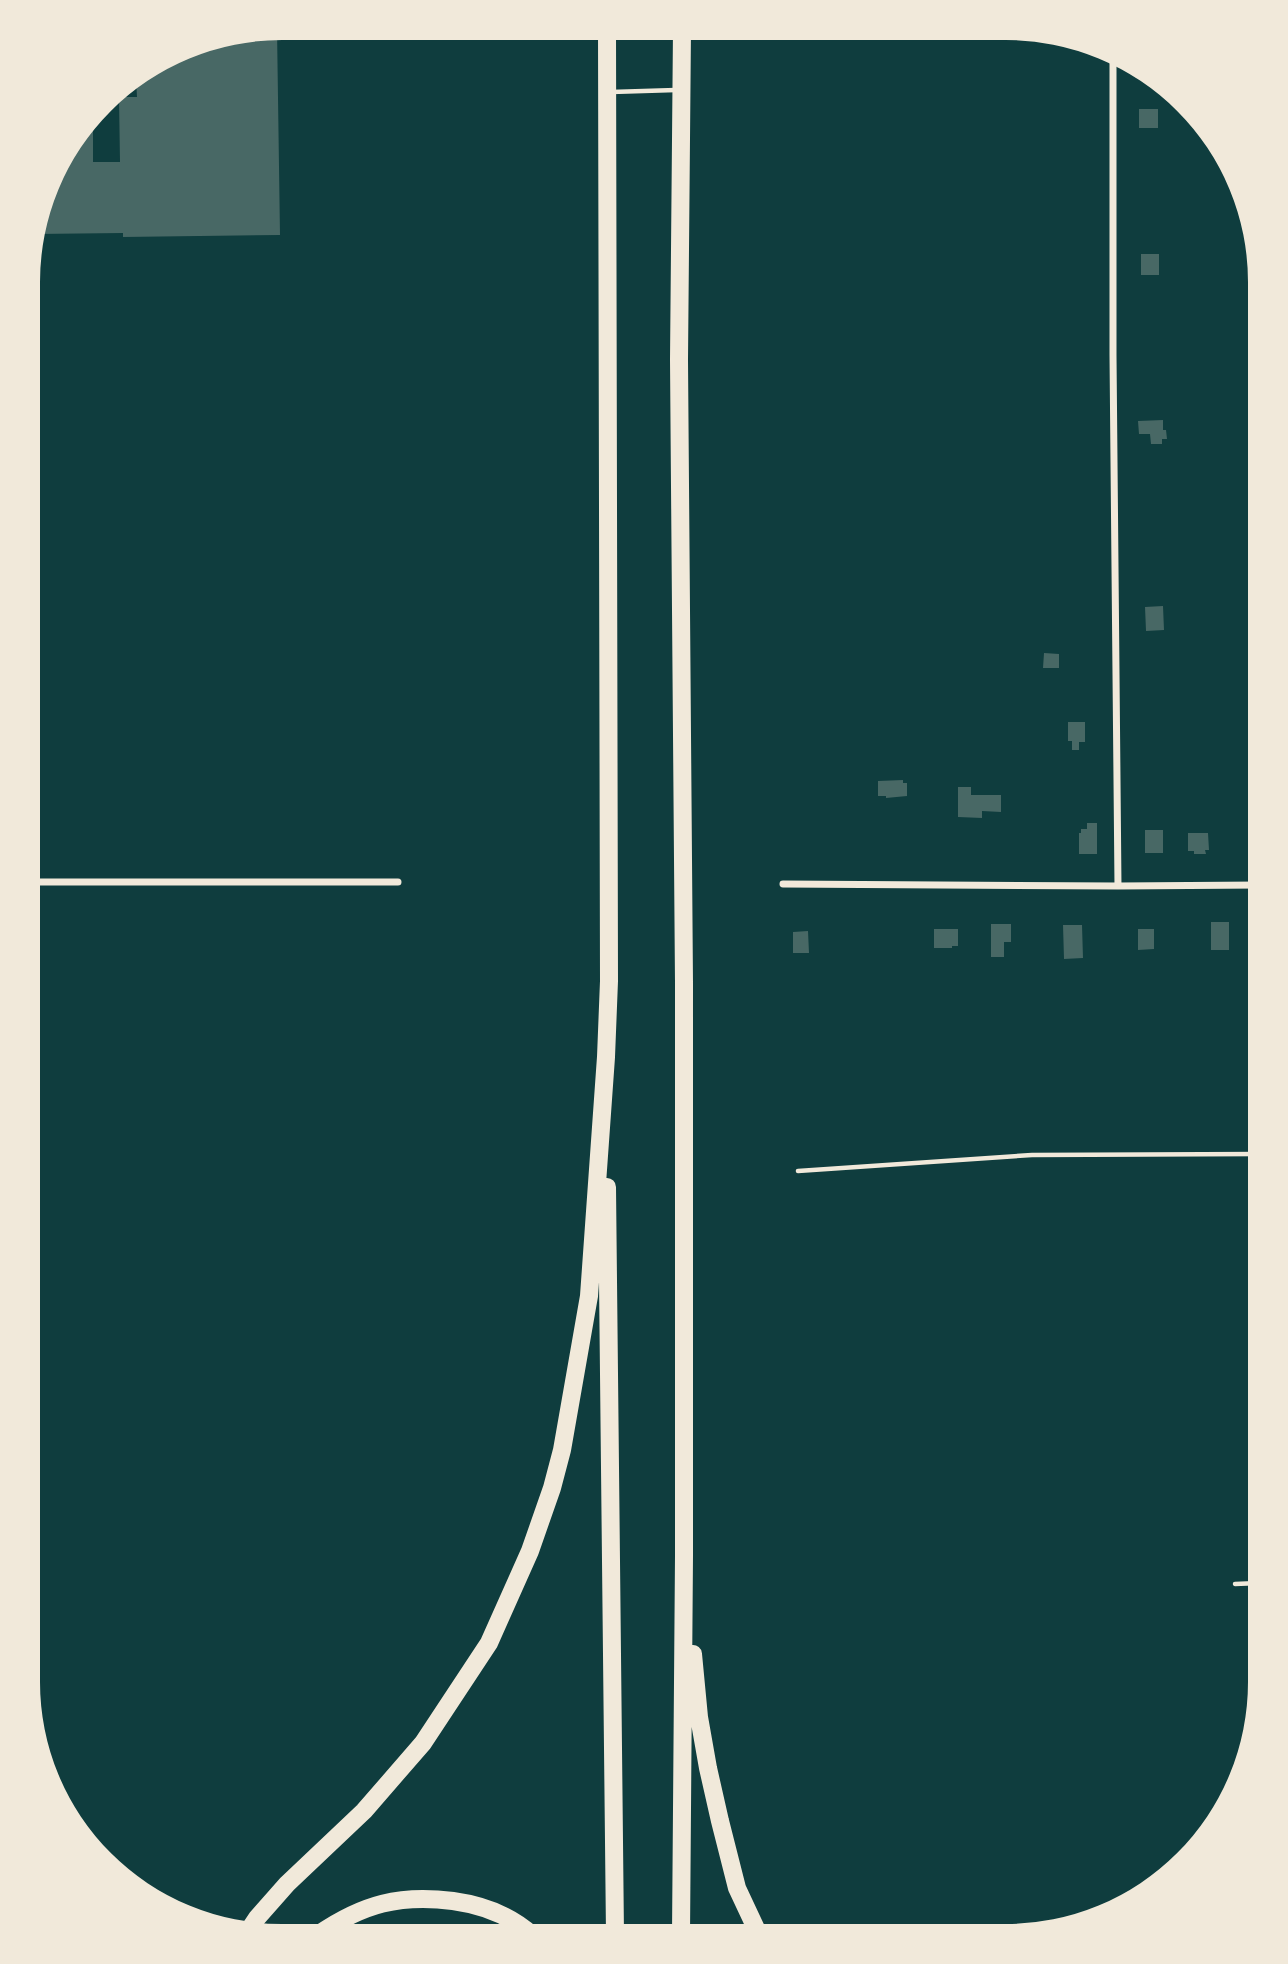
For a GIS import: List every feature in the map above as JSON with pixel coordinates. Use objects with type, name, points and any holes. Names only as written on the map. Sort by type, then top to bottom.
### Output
[{"type":"highway","points":[[254,1922],[287,1884],[364,1811],[423,1744],[489,1643],[530,1551],[562,1450],[587,1308],[606,1058],[609,981],[607,40]]},
{"type":"highway","points":[[681,1924],[684,971],[679,374],[682,40]]},
{"type":"highway","points":[[606,1058],[615,1924]]},
{"type":"highway","points":[[684,1556],[699,1717],[708,1768],[737,1888],[754,1924]]},
{"type":"highway","points":[[335,1924],[361,1910],[393,1900],[426,1898],[471,1903],[501,1914],[516,1924]]},
{"type":"street","points":[[1113,66],[1118,886]]},
{"type":"street","points":[[40,882],[398,882]]},
{"type":"street","points":[[783,884],[1248,885]]},
{"type":"lane","points":[[607,92],[682,90]]},
{"type":"lane","points":[[798,1171],[1032,1155],[1247,1154]]},
{"type":"lane","points":[[1235,1584],[1247,1583]]},
{"type":"building","points":[[277,40],[280,235],[123,237],[123,233],[45,234],[59,189],[73,161],[93,132],[93,162],[120,162],[119,104],[127,97],[137,97],[137,90],[148,81],[175,65],[204,53],[250,42]]},
{"type":"building","points":[[1139,109],[1158,109],[1158,128],[1139,128]]},
{"type":"building","points":[[1141,254],[1159,254],[1159,275],[1141,275]]},
{"type":"building","points":[[1163,420],[1167,439],[1162,439],[1162,444],[1151,444],[1150,434],[1139,434],[1138,421]]},
{"type":"building","points":[[1163,606],[1164,630],[1146,631],[1145,607]]},
{"type":"building","points":[[1044,653],[1059,654],[1059,668],[1043,668]]},
{"type":"building","points":[[1068,722],[1085,722],[1085,742],[1079,742],[1079,750],[1072,750],[1072,741],[1068,741]]},
{"type":"building","points":[[903,780],[903,783],[907,783],[907,796],[878,796],[878,781]]},
{"type":"building","points":[[958,787],[971,787],[971,795],[1001,795],[1001,812],[982,811],[982,818],[958,817]]},
{"type":"building","points":[[1087,823],[1097,823],[1097,854],[1079,854],[1079,833],[1081,829],[1087,829]]},
{"type":"building","points":[[1145,830],[1163,830],[1163,853],[1145,853]]},
{"type":"building","points":[[1188,833],[1208,833],[1209,850],[1205,850],[1206,854],[1188,851]]},
{"type":"building","points":[[1211,922],[1229,922],[1229,950],[1211,950]]},
{"type":"building","points":[[991,924],[1011,924],[1011,942],[1004,942],[1004,957],[991,957]]},
{"type":"building","points":[[1063,925],[1082,925],[1083,958],[1064,959]]},
{"type":"building","points":[[934,929],[958,929],[958,946],[934,948]]},
{"type":"building","points":[[1138,929],[1154,929],[1154,949],[1138,950]]},
{"type":"building","points":[[808,931],[809,953],[793,953],[793,932]]}]
